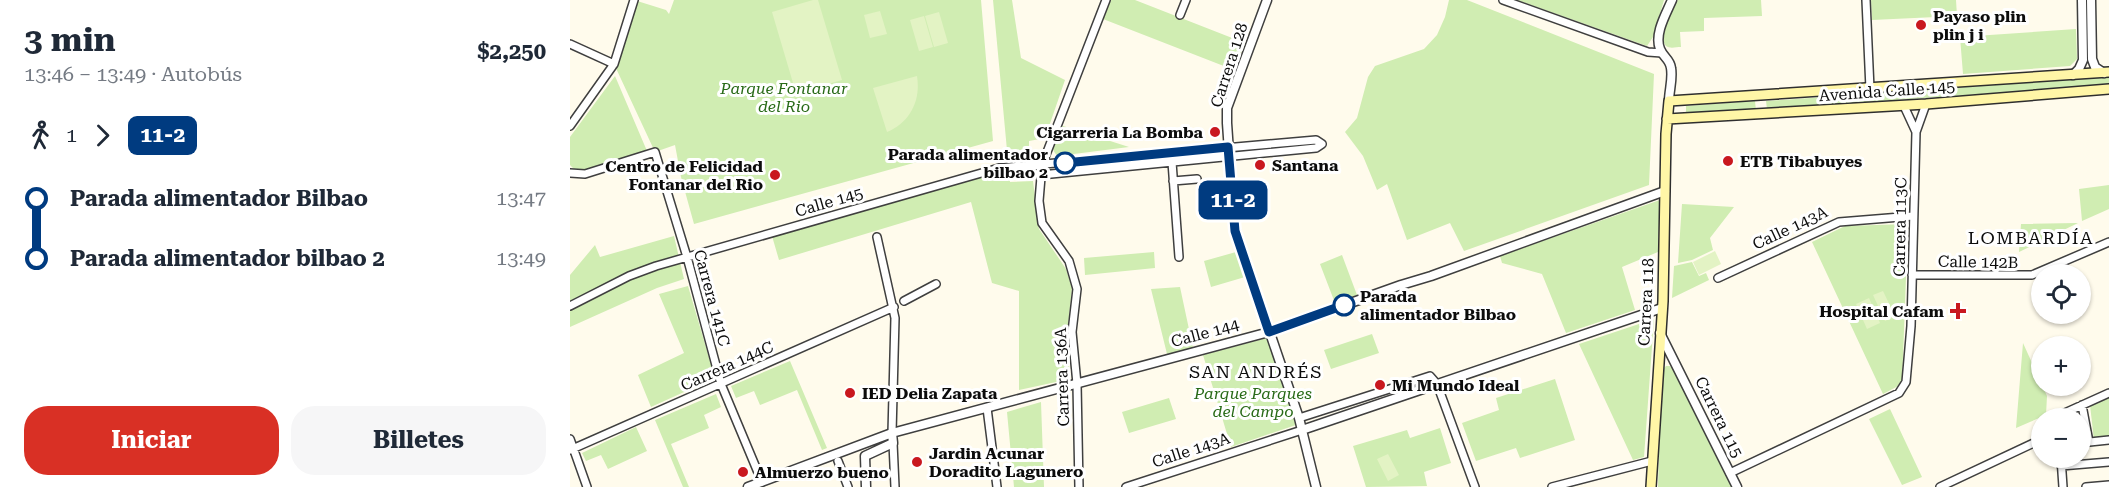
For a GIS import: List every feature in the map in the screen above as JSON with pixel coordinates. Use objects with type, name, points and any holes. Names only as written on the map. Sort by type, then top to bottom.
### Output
[{"type":"main road","name":"Avenida Calle 145","points":[[1669,101],[2106,72]]},
{"type":"main road","name":"Avenida Calle 145","points":[[1667,119],[1904,106],[2109,89]]},
{"type":"main road","points":[[1762,96],[1763,114]]},
{"type":"main road","points":[[1667,119],[1669,101]]},
{"type":"main road","name":"Carrera 118","points":[[1651,487],[1662,308],[1667,119]]},
{"type":"street","points":[[570,126],[614,64],[634,0]]},
{"type":"street","name":"Carrera 136A","points":[[1080,487],[1077,384],[1072,332],[1077,296],[1075,279],[1069,261],[1042,223],[1039,208],[1042,165],[1106,0]]},
{"type":"street","points":[[1180,15],[1186,0]]},
{"type":"street","name":"Carrera 128","points":[[1267,0],[1229,102],[1227,115],[1235,231],[1299,418],[1316,487]]},
{"type":"street","points":[[1503,0],[1648,52],[1662,53]]},
{"type":"street","points":[[1669,101],[1671,66],[1658,43],[1672,0]]},
{"type":"street","points":[[1866,0],[1870,89]]},
{"type":"street","points":[[2073,75],[2083,60],[2082,0]]},
{"type":"street","points":[[2091,0],[2092,59],[2096,68],[2106,72]]},
{"type":"street","points":[[570,44],[614,64]]},
{"type":"street","name":"Carrera 113C","points":[[1730,473],[1899,393],[1906,382],[1916,132],[1926,104]]},
{"type":"street","name":"Carrera 113C","points":[[1904,106],[1916,132]]},
{"type":"street","name":"Calle 145","points":[[570,306],[628,276],[975,173],[999,168],[1229,152],[1316,148],[1322,144],[1317,140],[1229,152],[1172,162],[1041,175]]},
{"type":"street","name":"Carrera 141C","points":[[570,173],[585,174],[655,153],[687,257],[721,384],[762,482]]},
{"type":"street","points":[[1172,162],[1179,257]]},
{"type":"street","points":[[1173,181],[1197,179]]},
{"type":"street","name":"Calle 144","points":[[748,487],[987,408],[1269,332],[1401,285],[1439,274],[1665,191]]},
{"type":"street","name":"Calle 143A","points":[[1719,278],[1839,222],[1913,216]]},
{"type":"street","points":[[877,237],[894,307],[896,326],[892,438],[895,487]]},
{"type":"street","name":"Calle 142B","points":[[1912,275],[2032,276],[2109,242]]},
{"type":"street","points":[[904,301],[936,284]]},
{"type":"street","name":"Carrera 144C","points":[[572,450],[894,307]]},
{"type":"street","name":"Calle 143A","points":[[1126,487],[1662,308]]},
{"type":"street","name":"Carrera 115","points":[[1660,333],[1737,487]]},
{"type":"street","points":[[1658,363],[1665,358],[1674,360]]},
{"type":"street","name":"Calle 143A","points":[[1299,418],[1424,376],[1432,377],[1437,384]]},
{"type":"street","points":[[1437,384],[1475,487]]},
{"type":"street","points":[[2076,408],[2109,393]]},
{"type":"street","points":[[987,408],[997,487]]},
{"type":"street","points":[[866,487],[865,456],[892,438]]},
{"type":"street","points":[[570,439],[587,487]]},
{"type":"street","points":[[2091,442],[2109,440]]},
{"type":"street","points":[[1940,487],[2031,444]]},
{"type":"street","points":[[838,461],[848,487]]},
{"type":"street","points":[[1552,487],[1652,461]]},
{"type":"street","points":[[2091,464],[2109,462]]},
{"type":"street","points":[[2061,468],[2063,487]]},
{"type":"street","points":[[2086,487],[2109,485]]},
{"type":"green space","name":"Parque Fontanar del Rio","points":[[634,0],[666,10],[669,14],[674,0],[981,0],[993,141],[694,224],[675,145],[655,152],[614,64]]},
{"type":"green space","points":[[818,0],[842,80],[796,93],[772,12]]},
{"type":"green space","points":[[993,0],[1012,0],[1021,58],[1065,80],[1045,138],[1029,141],[1029,159],[1008,161]]},
{"type":"green space","points":[[1111,0],[1135,0],[1245,43],[1234,70],[1103,19]]},
{"type":"green space","points":[[1449,0],[1467,0],[1654,74],[1649,185],[1464,251],[1450,223],[1407,240],[1387,184],[1377,190],[1363,156],[1345,132],[1357,118],[1368,77],[1375,66],[1424,49],[1437,35]]},
{"type":"green space","points":[[1517,0],[1664,0],[1653,37],[1647,46]]},
{"type":"green space","points":[[1678,0],[1761,0],[1762,16],[1704,18],[1704,31],[1680,32],[1681,47],[1669,47],[1664,42],[1664,29]]},
{"type":"green space","points":[[1871,0],[1956,0],[1957,16],[1872,20]]},
{"type":"green space","points":[[880,11],[887,34],[870,38],[864,15]]},
{"type":"green space","points":[[939,12],[948,43],[934,47],[925,16]]},
{"type":"green space","points":[[924,16],[933,47],[919,51],[910,20]]},
{"type":"green space","points":[[2076,29],[2077,59],[2070,66],[1963,74],[1960,37]]},
{"type":"green space","points":[[615,76],[647,151],[577,172],[570,165],[570,137]]},
{"type":"green space","points":[[917,76],[917,94],[912,110],[902,123],[887,132],[873,88]]},
{"type":"green space","points":[[2109,77],[2109,85],[1767,109],[1766,101]]},
{"type":"green space","points":[[1755,101],[1756,111],[1686,115],[1686,106]]},
{"type":"green space","points":[[1060,125],[1129,147],[1058,156],[1053,145]]},
{"type":"green space","points":[[1009,172],[1010,182],[1033,181],[1039,229],[1066,269],[1072,288],[1067,336],[1070,379],[1019,390],[1019,291],[992,283],[971,202],[779,260],[772,236],[997,173]]},
{"type":"green space","points":[[2109,185],[2109,209],[2082,221],[2079,189]]},
{"type":"green space","points":[[1660,200],[1658,252],[1622,267],[1635,310],[1566,333],[1542,274],[1502,263],[1500,256]]},
{"type":"green space","points":[[1682,204],[1734,207],[1710,238],[1713,250],[1692,260],[1678,263]]},
{"type":"green space","points":[[2078,223],[2019,252],[2021,224]]},
{"type":"green space","points":[[1908,224],[1902,384],[1883,394],[1812,242],[1845,226]]},
{"type":"green space","points":[[674,236],[684,279],[657,288],[570,327],[570,275],[595,245],[600,257]]},
{"type":"green space","points":[[1715,251],[1721,264],[1699,275],[1693,262]]},
{"type":"green space","points":[[1154,252],[1155,268],[1085,275],[1084,258]]},
{"type":"green space","points":[[1236,252],[1245,277],[1211,287],[1204,261]]},
{"type":"green space","points":[[1342,255],[1357,295],[1335,303],[1320,264]]},
{"type":"green space","points":[[1692,262],[1699,276],[1706,273],[1709,280],[1672,298],[1674,266]]},
{"type":"green space","points":[[688,286],[715,378],[651,407],[638,375],[684,353],[659,294]]},
{"type":"green space","points":[[1180,287],[1193,348],[1167,354],[1151,289]]},
{"type":"green space","points":[[1883,291],[1895,316],[1885,321],[1873,295]]},
{"type":"green space","points":[[1869,298],[1880,323],[1867,329],[1856,304]]},
{"type":"green space","points":[[1654,319],[1644,457],[1633,460],[1579,344]]},
{"type":"green space","points":[[1372,334],[1379,353],[1331,369],[1324,350]]},
{"type":"green space","name":"Parque Parques del Campo","points":[[1267,338],[1296,425],[1231,447],[1203,355]]},
{"type":"green space","points":[[2023,343],[2031,361],[2031,396],[2047,396],[2046,408],[2031,408],[2031,422],[2016,428]]},
{"type":"green space","points":[[790,361],[827,448],[822,450],[797,390],[760,405],[754,391],[736,398],[731,386]]},
{"type":"green space","points":[[1666,366],[1673,369],[1732,487],[1658,487],[1661,377]]},
{"type":"green space","points":[[1555,379],[1575,440],[1520,458],[1516,448],[1476,461],[1462,423],[1499,410],[1496,398]]},
{"type":"green space","points":[[716,394],[721,407],[704,415],[709,428],[671,444],[689,487],[683,487],[655,420]]},
{"type":"green space","points":[[2109,397],[2109,438],[2094,440],[2090,405]]},
{"type":"green space","points":[[1169,398],[1176,419],[1129,433],[1122,412]]},
{"type":"green space","points":[[1041,402],[1044,487],[1014,487],[1007,412]]},
{"type":"green space","points":[[1890,409],[1922,477],[1902,485],[1869,419]]},
{"type":"green space","points":[[636,427],[647,451],[608,469],[601,455],[586,461],[582,453]]},
{"type":"green space","points":[[1440,428],[1451,463],[1424,472],[1427,486],[1366,487],[1353,446],[1407,430],[1410,438]]},
{"type":"green space","points":[[1388,454],[1399,475],[1388,481],[1377,459]]},
{"type":"bus line","name":"11-2","points":[[1065,163],[1228,147],[1235,231],[1269,332],[1344,305]]},
{"type":"place","name":"Payaso plin plin j i","points":[[1921,25]]},
{"type":"place","name":"Cigarreria La Bomba","points":[[1215,132]]},
{"type":"place","name":"ETB Tibabuyes","points":[[1728,161]]},
{"type":"place","name":"Parada alimentador bilbao 2","points":[[1065,163]]},
{"type":"place","name":"Santana","points":[[1260,165]]},
{"type":"place","name":"Centro de Felicidad Fontanar del Rio","points":[[775,175]]},
{"type":"place","name":"Parada alimentador Bilbao","points":[[1344,305]]},
{"type":"place","name":"Hospital Cafam","points":[[1958,311]]},
{"type":"place","name":"Mi Mundo Ideal","points":[[1380,385]]},
{"type":"place","name":"IED Delia Zapata","points":[[850,393]]},
{"type":"place","name":"Jardin Acunar Doradito Lagunero","points":[[917,462]]},
{"type":"place","name":"Almuerzo bueno","points":[[743,472]]},
{"type":"district","name":"LOMBARDÍA","points":[[2031,237]]},
{"type":"district","name":"SAN ANDRÉS","points":[[1256,371]]}]
